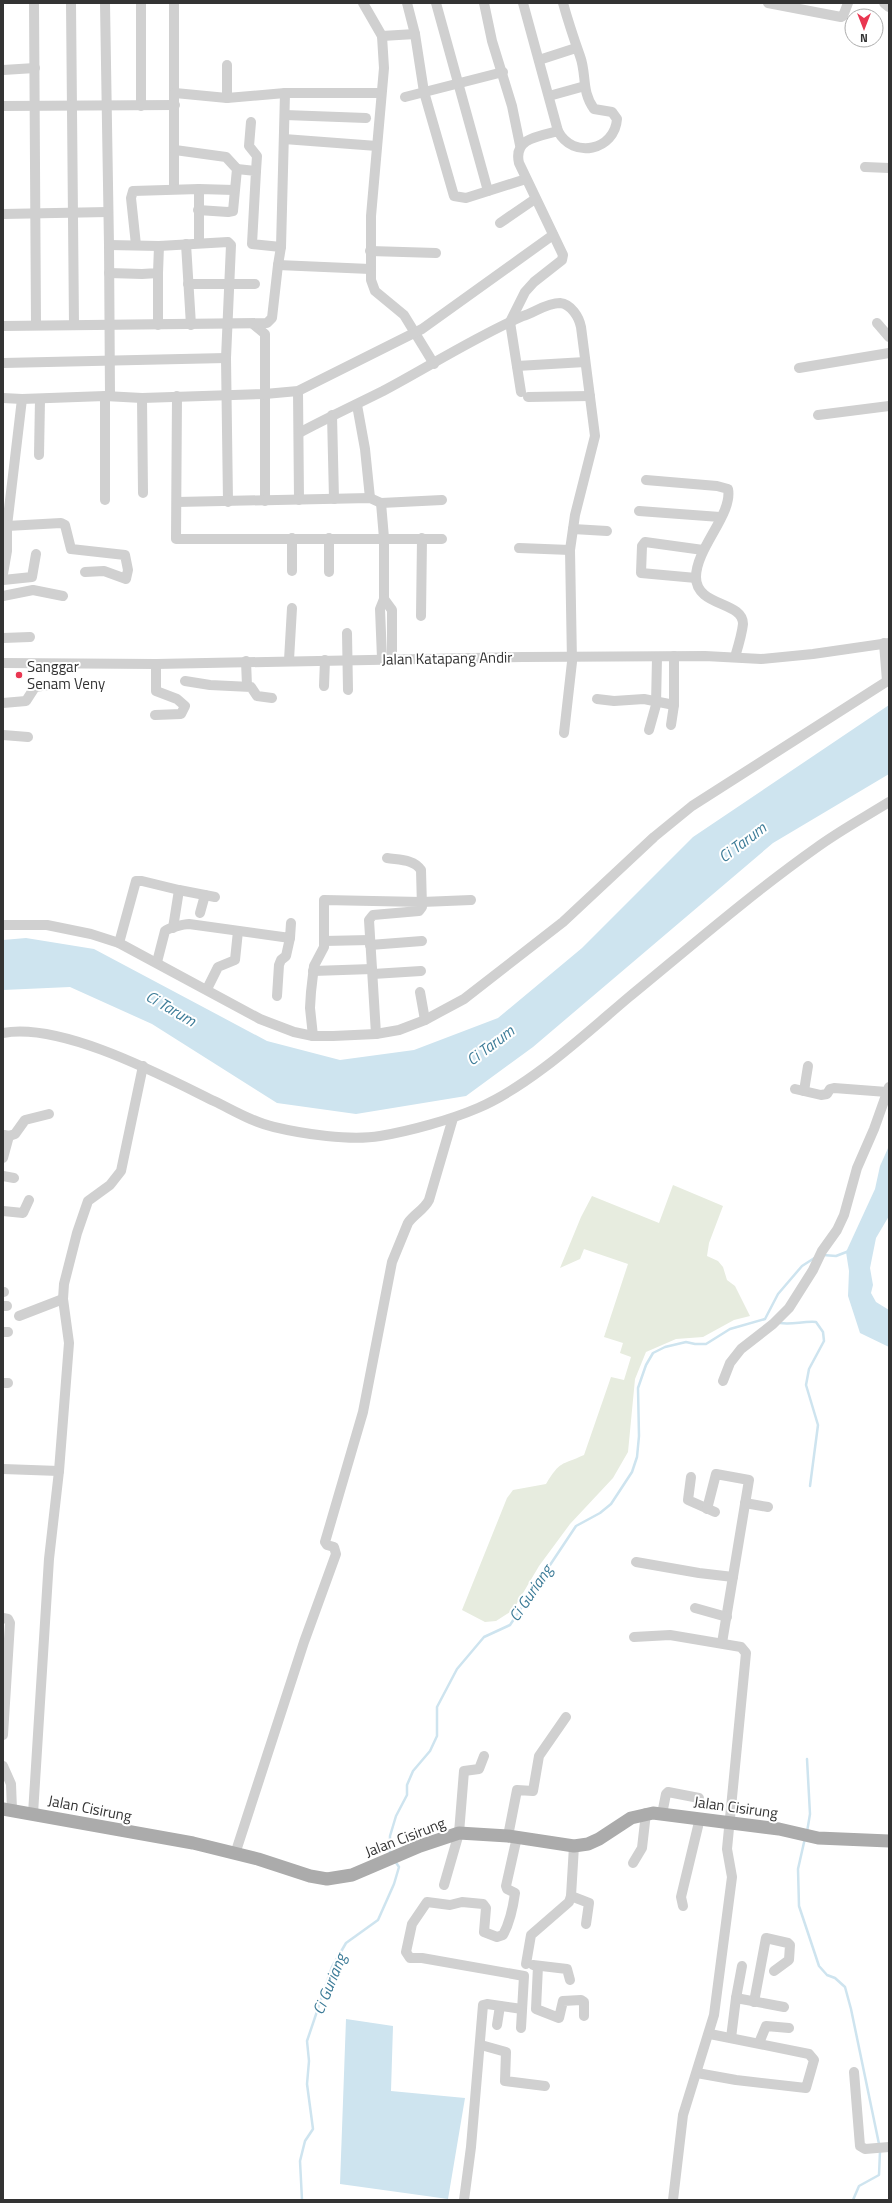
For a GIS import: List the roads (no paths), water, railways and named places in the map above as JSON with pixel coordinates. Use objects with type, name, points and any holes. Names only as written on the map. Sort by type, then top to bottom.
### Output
[{"type":"main road","name":"Jalan Cisirung","points":[[7,1809],[193,1843],[304,1875],[327,1879],[352,1875],[426,1844],[459,1833],[512,1837],[574,1846],[588,1844],[599,1839],[631,1818],[646,1813],[730,1822],[834,1840],[889,1841]]},
{"type":"street","points":[[34,3],[36,106],[36,325]]},
{"type":"street","points":[[71,3],[74,326]]},
{"type":"street","points":[[105,3],[110,324],[105,500]]},
{"type":"street","points":[[141,3],[141,106]]},
{"type":"street","points":[[174,3],[174,189]]},
{"type":"street","points":[[363,3],[382,36],[384,68],[371,209],[371,280],[375,290],[404,315],[434,364]]},
{"type":"street","points":[[407,3],[415,34],[424,92],[452,194],[454,196],[466,198],[526,179]]},
{"type":"street","points":[[436,3],[488,191]]},
{"type":"street","points":[[484,3],[492,41],[503,72],[520,145],[517,157],[535,199],[563,255],[562,260],[534,282],[525,292],[510,322],[517,366],[524,395],[590,396]]},
{"type":"street","points":[[522,3],[540,60],[558,131],[569,144],[582,148],[600,144],[616,130],[617,119],[612,112],[594,109],[587,96],[580,57],[562,3]]},
{"type":"street","points":[[768,3],[840,17],[843,16],[848,3]]},
{"type":"street","points":[[884,3],[889,7]]},
{"type":"street","points":[[382,36],[415,34]]},
{"type":"street","points":[[540,60],[576,48]]},
{"type":"street","points":[[227,64],[227,98]]},
{"type":"street","points":[[3,70],[35,68]]},
{"type":"street","points":[[405,97],[458,82],[503,72]]},
{"type":"street","points":[[549,96],[584,86]]},
{"type":"street","points":[[175,93],[227,98],[285,93],[381,93]]},
{"type":"street","points":[[3,326],[267,323],[272,318],[281,247],[285,93]]},
{"type":"street","points":[[3,106],[106,107],[175,105]]},
{"type":"street","points":[[285,115],[366,118]]},
{"type":"street","points":[[251,122],[249,148],[257,156],[251,242],[281,247]]},
{"type":"street","points":[[520,145],[525,140],[558,131]]},
{"type":"street","points":[[284,139],[377,146]]},
{"type":"street","points":[[175,150],[226,157],[237,169],[256,171]]},
{"type":"street","points":[[865,167],[889,168]]},
{"type":"street","points":[[198,210],[228,212],[234,210],[234,190],[237,169]]},
{"type":"street","points":[[136,245],[131,198],[133,190],[199,188],[234,190]]},
{"type":"street","points":[[199,188],[199,243]]},
{"type":"street","points":[[500,223],[535,199]]},
{"type":"street","points":[[3,214],[108,212]]},
{"type":"street","points":[[3,398],[40,399],[107,396],[142,398],[228,394],[265,394],[298,391],[415,332],[553,235]]},
{"type":"street","points":[[109,245],[159,246],[199,243],[230,243],[231,250],[228,284],[226,358],[228,394],[228,502]]},
{"type":"street","points":[[186,244],[191,325]]},
{"type":"street","points":[[158,325],[159,246]]},
{"type":"street","points":[[370,251],[436,253]]},
{"type":"street","points":[[278,265],[370,269]]},
{"type":"street","points":[[109,273],[158,273]]},
{"type":"street","points":[[188,284],[255,284]]},
{"type":"street","points":[[299,433],[332,415],[357,405],[434,364],[494,328],[542,307],[559,303],[566,304],[579,318],[595,436],[575,515],[570,550],[572,657],[564,733]]},
{"type":"street","points":[[877,323],[889,336]]},
{"type":"street","points":[[253,324],[265,334],[265,501]]},
{"type":"street","points":[[799,368],[889,352]]},
{"type":"street","points":[[3,363],[109,359],[226,358]]},
{"type":"street","points":[[517,366],[585,362]]},
{"type":"street","points":[[298,391],[299,500]]},
{"type":"street","points":[[177,396],[176,539],[442,539]]},
{"type":"street","points":[[142,398],[143,493]]},
{"type":"street","points":[[3,574],[7,551],[7,492],[12,475],[22,399]]},
{"type":"street","points":[[39,455],[40,399]]},
{"type":"street","points":[[357,405],[365,449],[370,498]]},
{"type":"street","points":[[818,415],[889,406]]},
{"type":"street","points":[[332,415],[334,499]]},
{"type":"street","points":[[646,480],[717,486],[728,489],[728,502],[703,550],[696,578],[699,590],[707,598],[730,608],[740,615],[743,623],[737,657]]},
{"type":"street","points":[[177,502],[370,498],[381,503],[442,500]]},
{"type":"street","points":[[381,503],[384,538],[384,599],[380,609],[387,658]]},
{"type":"street","points":[[639,511],[720,517]]},
{"type":"street","points":[[7,526],[63,524],[66,525],[71,549],[125,555],[128,570],[126,579],[104,571],[85,572]]},
{"type":"street","points":[[573,529],[607,532]]},
{"type":"street","points":[[292,538],[292,571]]},
{"type":"street","points":[[329,538],[329,572]]},
{"type":"street","points":[[421,616],[422,538]]},
{"type":"street","points":[[696,578],[641,573],[642,546],[645,542],[703,550]]},
{"type":"street","points":[[519,548],[570,550]]},
{"type":"street","points":[[3,580],[32,577],[36,554]]},
{"type":"street","points":[[3,596],[33,590],[63,596]]},
{"type":"street","points":[[289,660],[292,608]]},
{"type":"street","points":[[347,633],[348,690]]},
{"type":"street","points":[[3,638],[30,637]]},
{"type":"street","points":[[3,925],[47,925],[91,934],[119,943],[278,1027],[313,1036],[376,1034],[399,1030],[425,1020],[464,999],[563,922],[654,837],[692,806],[888,681],[887,643]]},
{"type":"street","name":"Jalan Katapang Andir","points":[[3,663],[156,664],[289,660],[348,661],[387,658],[674,656],[761,659],[813,654],[887,643]]},
{"type":"street","points":[[671,726],[674,705],[674,656]]},
{"type":"street","points":[[649,730],[656,700],[657,657]]},
{"type":"street","points":[[324,686],[325,660]]},
{"type":"street","points":[[246,661],[247,686]]},
{"type":"street","points":[[155,715],[181,714],[185,706],[177,699],[156,691],[156,664]]},
{"type":"street","points":[[184,681],[210,685],[247,686],[253,688],[257,696],[272,698]]},
{"type":"street","points":[[3,703],[26,701],[35,687],[49,685]]},
{"type":"street","points":[[597,699],[614,701],[644,698],[674,705]]},
{"type":"street","points":[[3,735],[28,737]]},
{"type":"street","points":[[3,1033],[30,1032],[49,1035],[85,1045],[143,1066],[251,1120],[297,1132],[352,1138],[379,1137],[452,1118],[480,1108],[521,1084],[574,1044],[817,846],[889,802]]},
{"type":"street","points":[[376,1034],[370,942],[370,916],[419,911],[422,902],[421,870],[418,866],[410,861],[387,858]]},
{"type":"street","points":[[119,943],[136,881],[210,896],[200,913]]},
{"type":"street","points":[[173,928],[179,890]]},
{"type":"street","points":[[313,1036],[310,1008],[313,971],[322,953],[324,941],[324,900],[422,902],[471,900]]},
{"type":"street","points":[[277,996],[279,965],[280,960],[286,956],[290,938],[291,923]]},
{"type":"street","points":[[157,962],[167,928],[189,924],[290,938]]},
{"type":"street","points":[[207,989],[218,967],[235,960],[238,931]]},
{"type":"street","points":[[324,941],[422,941]]},
{"type":"street","points":[[313,971],[421,971]]},
{"type":"street","points":[[420,992],[425,1020]]},
{"type":"street","points":[[33,1814],[49,1559],[59,1471],[69,1343],[63,1299],[68,1266],[88,1201],[110,1185],[121,1171],[143,1066]]},
{"type":"street","points":[[723,1381],[734,1356],[748,1342],[776,1321],[789,1308],[820,1255],[831,1240],[844,1215],[857,1168],[888,1090],[834,1088],[827,1094],[822,1095],[799,1090],[808,1066]]},
{"type":"street","points":[[3,1158],[6,1136],[15,1134],[26,1120],[50,1114]]},
{"type":"street","points":[[235,1854],[304,1642],[336,1554],[334,1547],[327,1545],[325,1542],[363,1412],[392,1262],[408,1223],[412,1217],[426,1207],[429,1200],[452,1118]]},
{"type":"street","points":[[3,1176],[14,1178]]},
{"type":"street","points":[[3,1211],[23,1214],[29,1200]]},
{"type":"street","points":[[19,1316],[63,1299]]},
{"type":"street","points":[[3,1469],[59,1471]]},
{"type":"street","points":[[691,1477],[688,1500],[711,1510],[718,1474],[749,1480],[722,1644]]},
{"type":"street","points":[[745,1503],[768,1507]]},
{"type":"street","points":[[636,1562],[699,1573],[733,1576]]},
{"type":"street","points":[[695,1608],[727,1617]]},
{"type":"street","points":[[3,1618],[8,1619],[10,1623],[3,1735]]},
{"type":"street","points":[[634,1637],[670,1635],[741,1647],[746,1653],[727,1849],[732,1877],[724,1949],[710,2034],[689,2093],[683,2115],[673,2200]]},
{"type":"street","points":[[524,1976],[422,1958],[410,1958],[406,1952],[412,1924],[425,1904],[430,1901],[450,1905],[462,1902],[483,1904],[486,1908],[484,1932],[497,1937],[503,1935],[509,1923],[514,1905],[515,1893],[507,1889],[506,1886],[517,1790],[533,1791],[539,1756],[566,1717]]},
{"type":"street","points":[[444,1885],[459,1833],[464,1771],[479,1769],[484,1756]]},
{"type":"street","points":[[3,1766],[11,1784],[7,1809]]},
{"type":"street","points":[[662,1814],[666,1794],[668,1792],[699,1798]]},
{"type":"street","points":[[633,1863],[642,1848],[646,1813]]},
{"type":"street","points":[[683,1906],[681,1897],[700,1818]]},
{"type":"street","points":[[521,2028],[524,1976],[531,1935],[569,1902],[571,1896],[574,1846]]},
{"type":"street","points":[[571,1896],[590,1902],[586,1924]]},
{"type":"street","points":[[754,2002],[766,1938],[788,1943],[790,1945],[789,1960],[774,1971]]},
{"type":"street","points":[[526,1964],[567,1969],[570,1980]]},
{"type":"street","points":[[538,1966],[536,2009],[559,2018],[563,2001],[581,2000],[584,2002],[584,2016]]},
{"type":"street","points":[[731,2038],[742,1966]]},
{"type":"street","points":[[736,1998],[784,2007]]},
{"type":"street","points":[[464,2200],[481,2045],[483,2006],[500,2006],[522,2009]]},
{"type":"street","points":[[497,2025],[500,2006]]},
{"type":"street","points":[[759,2044],[766,2026],[789,2028]]},
{"type":"street","points":[[697,2073],[736,2080],[806,2088],[814,2060],[810,2054],[710,2034]]},
{"type":"street","points":[[481,2045],[506,2052],[505,2081],[545,2086]]},
{"type":"street","points":[[854,2072],[860,2146],[865,2149],[883,2148]]},
{"type":"water","name":"Ci Tarum","points":[[889,705],[889,774],[773,843],[533,1047],[466,1096],[356,1114],[277,1103],[152,1024],[70,987],[3,990],[3,940],[26,938],[94,949],[267,1041],[340,1060],[414,1050],[498,1018],[582,948],[693,837]]},
{"type":"water","points":[[889,1146],[889,1216],[876,1238],[870,1268],[873,1285],[871,1293],[876,1302],[889,1310],[889,1347],[860,1333],[848,1296],[849,1271],[846,1252],[875,1189],[880,1166]]},
{"type":"water","points":[[346,2019],[393,2026],[391,2091],[465,2098],[448,2199],[340,2184]]},
{"type":"waterway","name":"Ci Guriang","points":[[823,1255],[836,1256],[849,1251]]},
{"type":"waterway","name":"Ci Guriang","points":[[390,1854],[390,1836],[396,1816],[407,1795],[407,1785],[413,1771],[430,1751],[437,1736],[437,1707],[457,1669],[484,1637],[510,1625],[576,1526],[600,1513],[611,1504],[632,1472],[637,1457],[639,1436],[638,1388],[646,1365],[653,1353],[665,1347],[686,1342],[706,1344],[730,1329],[765,1319],[778,1294],[802,1266],[816,1257]]},
{"type":"waterway","points":[[780,1323],[789,1324],[816,1322],[823,1332],[824,1341],[809,1369],[806,1385],[818,1425],[810,1486]]},
{"type":"waterway","points":[[807,1759],[810,1814],[807,1832]]},
{"type":"waterway","points":[[805,1838],[798,1869],[799,1906],[819,1966],[827,1975],[835,1978],[845,1987],[851,2009],[879,2144]]},
{"type":"waterway","name":"Ci Guriang","points":[[302,2200],[300,2161],[305,2141],[313,2129],[307,2084],[309,2061],[307,2041],[332,1967],[346,1943],[378,1920],[394,1884],[399,1867],[395,1861]]},
{"type":"waterway","points":[[853,2200],[859,2186],[879,2175],[880,2151]]},
{"type":"place","name":"Sanggar Senam Veny","points":[[19,675]]}]
